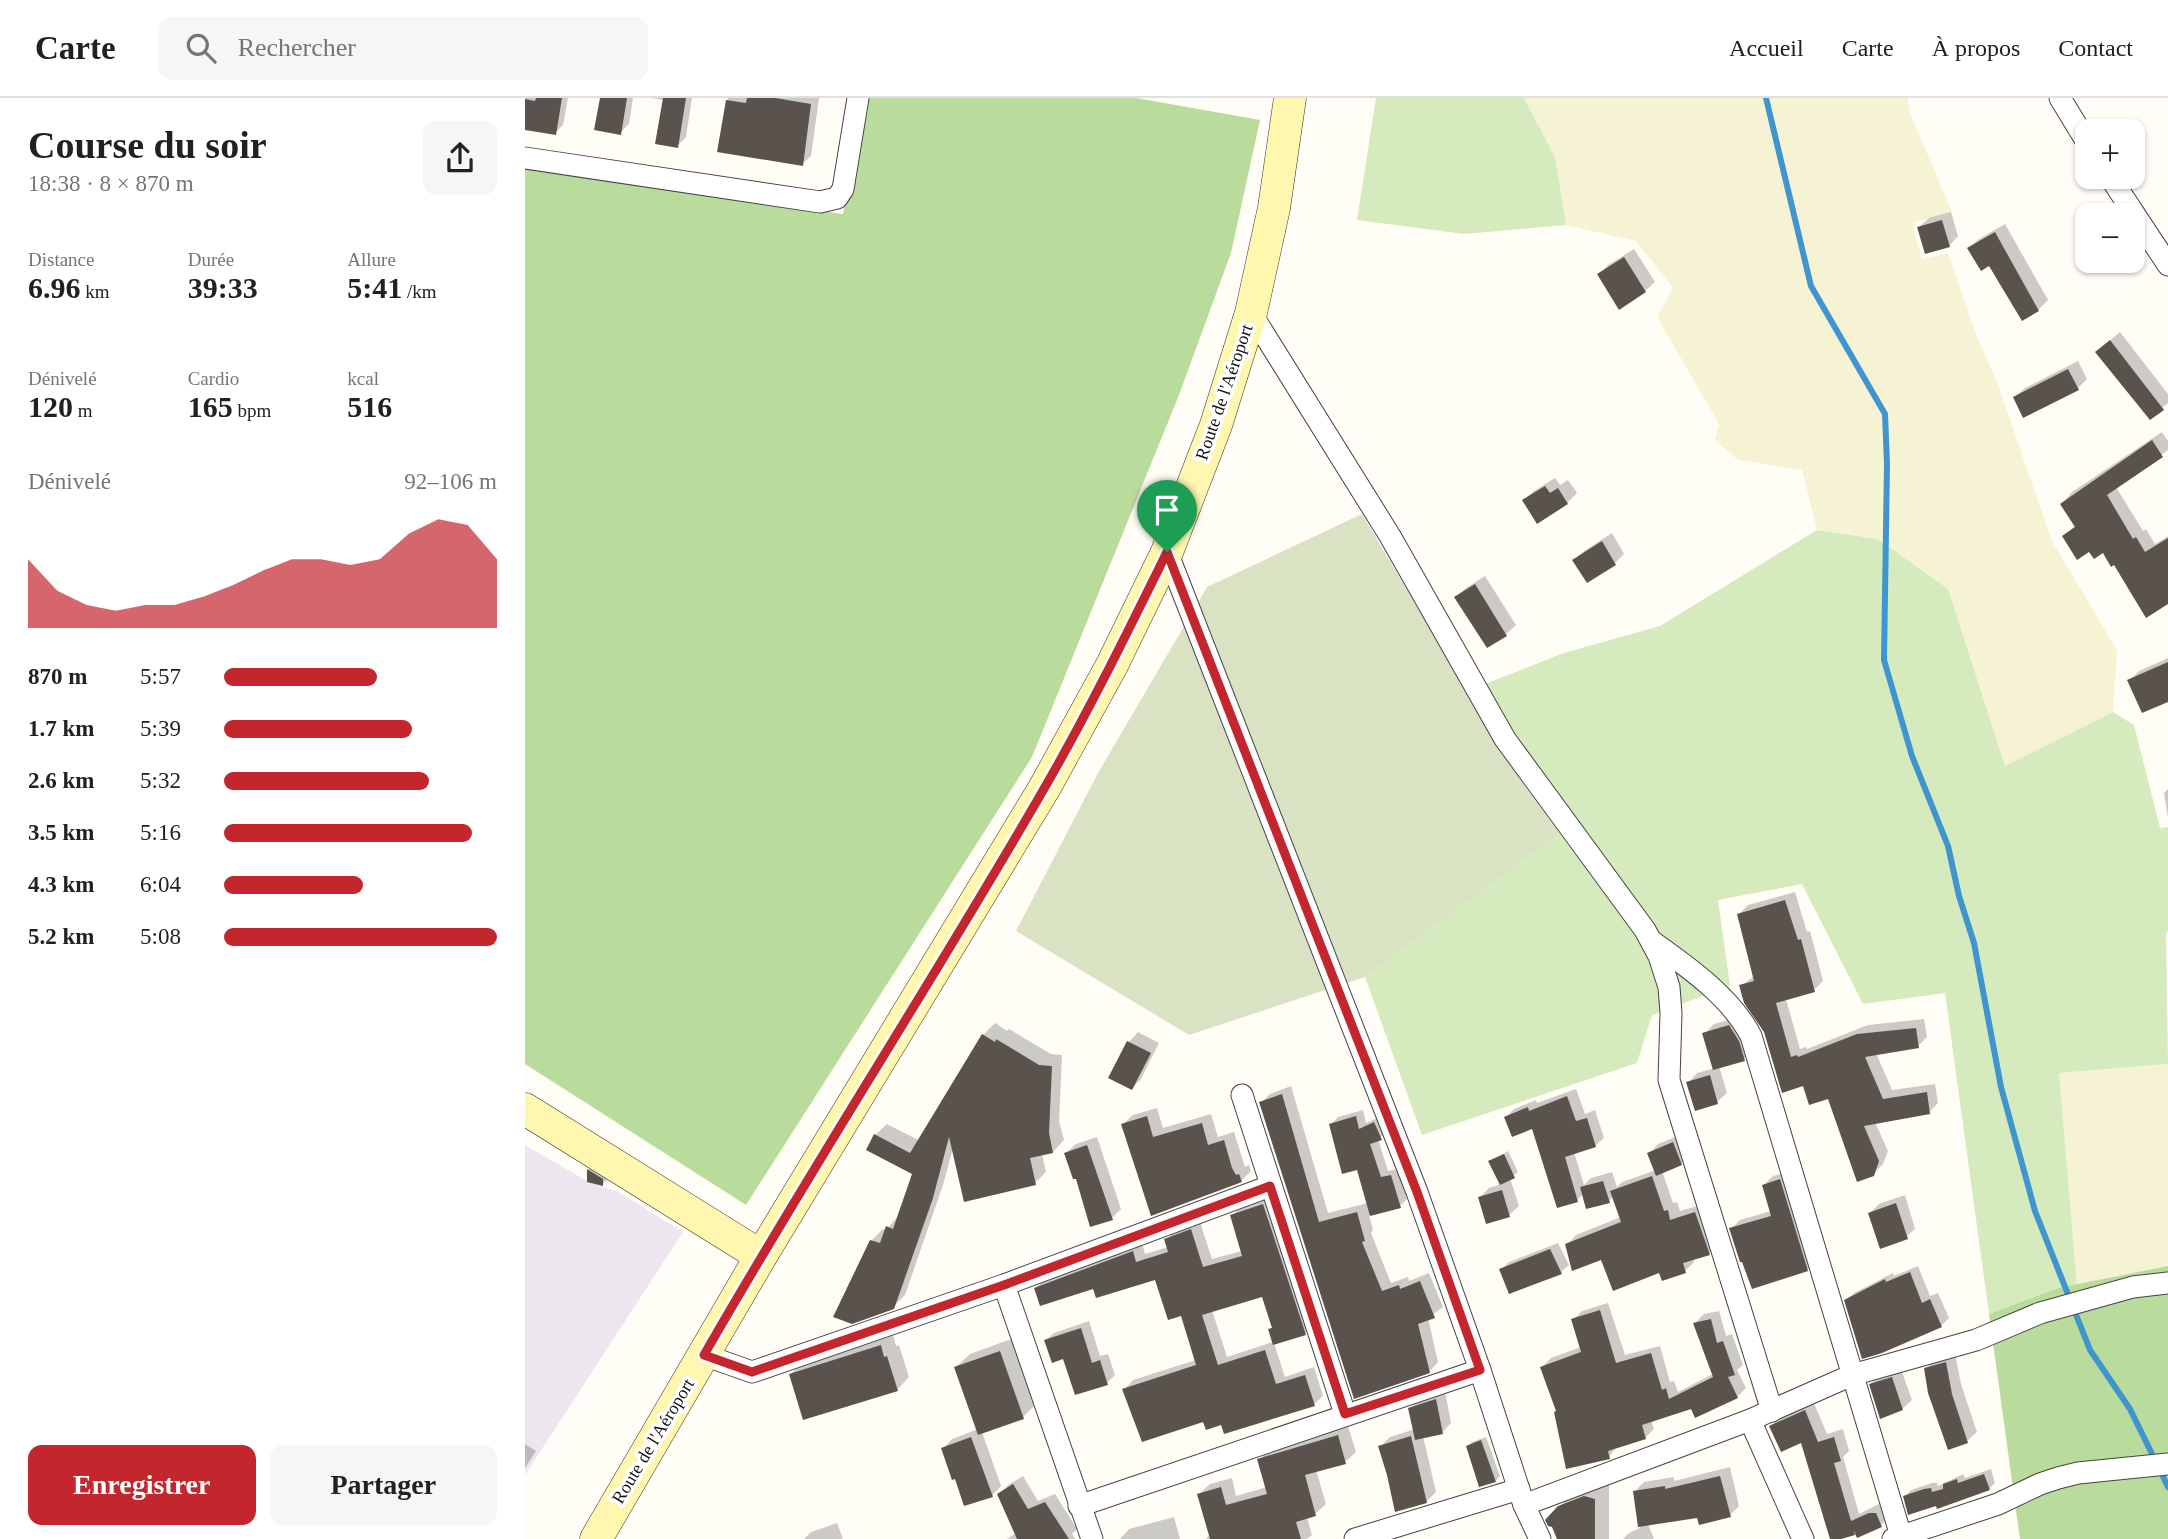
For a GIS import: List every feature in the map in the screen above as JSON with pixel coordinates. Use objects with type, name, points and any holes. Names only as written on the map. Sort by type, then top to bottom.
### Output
[{"type":"main road","name":"Route de l'Aéroport","points":[[596,1539],[761,1256],[1045,787],[1111,665],[1167,552],[1216,425],[1251,313],[1274,208],[1290,98]]},
{"type":"main road","points":[[525,1109],[761,1256]]},
{"type":"street","points":[[525,158],[820,202],[837,198],[843,189],[858,98]]},
{"type":"street","points":[[2060,98],[2075,123]]},
{"type":"street","points":[[2118,189],[2168,265]]},
{"type":"street","points":[[1251,313],[1390,536],[1505,739],[1651,940],[1659,956],[1669,987],[1669,1080],[1772,1411]]},
{"type":"street","points":[[1167,552],[1417,1192],[1480,1370],[1521,1497],[1540,1539]]},
{"type":"street","points":[[1651,940],[1681,961],[1724,1000],[1751,1036],[1897,1537],[1998,1504],[2058,1478],[2078,1473],[2168,1464]]},
{"type":"street","points":[[1242,1095],[1345,1414]]},
{"type":"street","points":[[704,1355],[752,1372],[1004,1285],[1270,1186]]},
{"type":"street","points":[[1355,1539],[1521,1497],[1749,1420],[1851,1375],[1976,1340],[2041,1313],[2133,1287],[2168,1283]]},
{"type":"street","points":[[1004,1285],[1092,1539]]},
{"type":"street","points":[[1080,1506],[1480,1370]]},
{"type":"street","points":[[1749,1420],[1803,1539]]},
{"type":"shaded area","points":[[1524,98],[1908,98],[1909,111],[1952,212],[1912,223],[1922,259],[1948,253],[1976,334],[1998,385],[2052,541],[2117,650],[2113,712],[2005,767],[1947,589],[1878,539],[1817,530],[1802,470],[1738,460],[1715,440],[1719,424],[1657,317],[1673,288],[1636,241],[1566,225],[1555,157]]},
{"type":"shaded area","points":[[2168,1064],[2168,1266],[2077,1285],[2059,1073]]},
{"type":"shaded area","points":[[525,1145],[587,1181],[620,1193],[683,1232],[525,1475]]},
{"type":"green space","points":[[865,98],[1136,98],[1260,120],[1231,253],[1179,395],[1032,757],[746,1205],[525,1064],[525,170],[843,214]]},
{"type":"green space","points":[[1376,98],[1524,98],[1555,157],[1566,225],[1464,234],[1357,220]]},
{"type":"green space","points":[[1362,514],[1467,691],[1558,834],[1365,977],[1189,1035],[1016,931],[1098,773],[1207,587]]},
{"type":"green space","points":[[1817,530],[1878,539],[1948,589],[2005,766],[2113,712],[2134,725],[2160,828],[2168,827],[2168,1064],[2059,1073],[2077,1285],[2058,1288],[1989,1314],[1945,993],[1863,1004],[1802,884],[1718,900],[1730,986],[1652,1015],[1637,1063],[1422,1135],[1365,977],[1557,834],[1467,691],[1564,653],[1660,626]]},
{"type":"green space","points":[[2168,1266],[2168,1539],[2020,1539],[1989,1314],[2058,1288]]},
{"type":"building","points":[[536,98],[562,98],[556,135],[525,130],[525,99],[535,101]]},
{"type":"building","points":[[600,98],[627,98],[621,135],[594,130]]},
{"type":"building","points":[[663,98],[686,98],[678,148],[655,144]]},
{"type":"building","points":[[747,98],[775,98],[811,104],[803,166],[717,152],[726,100],[746,103]]},
{"type":"building","points":[[1942,220],[1950,247],[1925,254],[1917,227]]},
{"type":"building","points":[[1995,232],[2039,311],[2022,321],[1989,266],[1981,271],[1967,248]]},
{"type":"building","points":[[1624,257],[1646,292],[1619,310],[1597,274]]},
{"type":"building","points":[[2110,340],[2164,410],[2150,420],[2095,352]]},
{"type":"building","points":[[2068,369],[2079,390],[2023,418],[2013,397]]},
{"type":"building","points":[[2152,440],[2163,457],[2107,495],[2133,539],[2136,537],[2145,552],[2168,538],[2168,604],[2146,618],[2114,565],[2111,567],[2103,553],[2094,559],[2089,552],[2077,560],[2062,536],[2075,527],[2060,504]]},
{"type":"building","points":[[1545,486],[1550,493],[1558,488],[1568,504],[1537,524],[1522,500]]},
{"type":"building","points":[[1602,541],[1616,565],[1587,583],[1572,560]]},
{"type":"building","points":[[1475,584],[1507,636],[1487,648],[1454,597]]},
{"type":"building","points":[[2168,662],[2168,702],[2142,713],[2127,680]]},
{"type":"building","points":[[1785,900],[1798,940],[1801,939],[1815,992],[1776,1003],[1791,1057],[1798,1057],[1857,1034],[1916,1028],[1919,1048],[1865,1057],[1883,1099],[1927,1092],[1930,1114],[1864,1126],[1879,1161],[1874,1176],[1857,1182],[1828,1099],[1809,1105],[1803,1086],[1782,1093],[1764,1032],[1744,1003],[1739,985],[1754,981],[1737,914]]},
{"type":"building","points":[[1729,1025],[1739,1041],[1745,1061],[1713,1070],[1702,1033]]},
{"type":"building","points":[[982,1034],[995,1042],[996,1039],[1039,1065],[1052,1066],[1049,1133],[1053,1153],[1030,1158],[1036,1185],[964,1202],[949,1137],[933,1198],[894,1309],[852,1324],[833,1317],[870,1240],[880,1243],[886,1226],[893,1229],[912,1174],[866,1150],[874,1134],[910,1153]]},
{"type":"building","points":[[1127,1041],[1151,1053],[1132,1090],[1108,1078]]},
{"type":"building","points":[[1710,1075],[1718,1104],[1695,1111],[1686,1082]]},
{"type":"building","points":[[1282,1094],[1319,1222],[1357,1212],[1365,1241],[1362,1242],[1382,1291],[1399,1285],[1400,1289],[1420,1281],[1435,1318],[1418,1324],[1430,1373],[1354,1399],[1259,1102]]},
{"type":"building","points":[[1567,1096],[1576,1121],[1587,1118],[1596,1147],[1565,1157],[1578,1202],[1557,1208],[1532,1129],[1512,1137],[1504,1117],[1528,1107],[1529,1111]]},
{"type":"building","points":[[1147,1116],[1153,1137],[1202,1123],[1208,1145],[1224,1140],[1232,1168],[1236,1175],[1239,1174],[1242,1182],[1151,1216],[1121,1124]]},
{"type":"building","points":[[1356,1116],[1359,1129],[1374,1122],[1382,1140],[1370,1144],[1381,1177],[1391,1175],[1401,1208],[1370,1216],[1357,1170],[1342,1174],[1329,1124]]},
{"type":"building","points":[[1673,1142],[1682,1165],[1656,1176],[1647,1153]]},
{"type":"building","points":[[1087,1145],[1113,1220],[1090,1227],[1076,1179],[1073,1179],[1064,1153]]},
{"type":"building","points":[[1504,1154],[1515,1178],[1500,1185],[1488,1161]]},
{"type":"building","points":[[587,1169],[603,1179],[603,1186],[587,1182]]},
{"type":"building","points":[[1652,1176],[1664,1211],[1668,1210],[1670,1220],[1695,1212],[1710,1255],[1683,1263],[1686,1273],[1662,1281],[1659,1273],[1613,1291],[1601,1260],[1572,1271],[1565,1244],[1621,1222],[1610,1191]]},
{"type":"building","points":[[1780,1179],[1808,1271],[1752,1289],[1729,1228],[1771,1216],[1762,1185]]},
{"type":"building","points":[[1603,1181],[1610,1203],[1586,1209],[1580,1187]]},
{"type":"building","points":[[1502,1190],[1510,1217],[1486,1224],[1478,1197]]},
{"type":"building","points":[[1896,1203],[1908,1239],[1880,1249],[1868,1213]]},
{"type":"building","points":[[1263,1204],[1306,1335],[1273,1345],[1268,1329],[1272,1328],[1262,1297],[1202,1315],[1218,1365],[1265,1350],[1276,1384],[1305,1375],[1315,1406],[1224,1434],[1221,1425],[1206,1430],[1203,1422],[1142,1442],[1122,1389],[1196,1365],[1181,1316],[1168,1320],[1155,1280],[1096,1298],[1093,1289],[1040,1306],[1034,1288],[1133,1251],[1136,1262],[1168,1252],[1164,1239],[1191,1229],[1203,1267],[1242,1256],[1230,1215]]},
{"type":"building","points":[[1550,1249],[1562,1274],[1509,1294],[1499,1269]]},
{"type":"building","points":[[1910,1272],[1922,1303],[1930,1299],[1942,1327],[1862,1359],[1844,1300],[1885,1279],[1886,1282]]},
{"type":"building","points":[[1600,1310],[1616,1363],[1651,1353],[1662,1390],[1666,1388],[1669,1399],[1713,1377],[1693,1323],[1711,1319],[1717,1343],[1723,1341],[1735,1375],[1728,1377],[1738,1398],[1695,1418],[1691,1409],[1642,1425],[1646,1439],[1608,1451],[1610,1459],[1566,1469],[1554,1412],[1556,1411],[1540,1367],[1581,1352],[1571,1319]]},
{"type":"building","points":[[1081,1328],[1092,1363],[1100,1360],[1108,1385],[1075,1395],[1063,1359],[1052,1363],[1044,1340]]},
{"type":"building","points":[[881,1345],[898,1391],[803,1420],[789,1374]]},
{"type":"building","points":[[1000,1351],[1024,1419],[978,1435],[954,1367]]},
{"type":"building","points":[[1946,1362],[1952,1394],[1968,1443],[1948,1450],[1928,1393],[1924,1368]]},
{"type":"building","points":[[1892,1377],[1903,1410],[1880,1419],[1869,1384]]},
{"type":"building","points":[[1436,1399],[1443,1434],[1415,1440],[1408,1408]]},
{"type":"building","points":[[1805,1410],[1818,1442],[1834,1437],[1841,1461],[1834,1463],[1851,1521],[1869,1513],[1876,1513],[1882,1527],[1857,1538],[1853,1529],[1855,1535],[1830,1539],[1801,1443],[1781,1452],[1769,1426]]},
{"type":"building","points":[[1338,1435],[1346,1464],[1305,1475],[1316,1516],[1296,1522],[1301,1539],[1210,1539],[1197,1494],[1221,1487],[1226,1505],[1267,1494],[1257,1459]]},
{"type":"building","points":[[1411,1436],[1427,1503],[1395,1512],[1378,1446]]},
{"type":"building","points":[[971,1437],[993,1497],[964,1506],[941,1448]]},
{"type":"building","points":[[1481,1440],[1496,1482],[1479,1487],[1466,1446]]},
{"type":"building","points":[[1984,1474],[1990,1490],[1937,1509],[1936,1506],[1908,1515],[1903,1496],[1931,1488],[1932,1492],[1943,1489],[1943,1484],[1957,1479],[1958,1483]]},
{"type":"building","points":[[1720,1476],[1731,1517],[1699,1525],[1697,1518],[1638,1527],[1633,1491],[1665,1486],[1665,1489]]},
{"type":"building","points":[[1013,1484],[1028,1509],[1045,1502],[1069,1539],[1017,1539],[997,1494]]},
{"type":"building","points":[[1584,1496],[1595,1499],[1595,1539],[1557,1539],[1552,1527],[1548,1526],[1545,1520],[1558,1506]]},
{"type":"waterway","points":[[1766,98],[1811,286],[1885,414],[1887,464],[1884,660],[1912,756],[1948,846],[1959,896],[1974,943],[2001,1087],[2035,1211],[2090,1350],[2130,1409],[2155,1460]]},
{"type":"waterway","points":[[2160,1470],[2168,1487]]},
{"type":"route","points":[[1167,552],[1417,1192],[1480,1370],[1345,1414],[1270,1186],[1004,1285],[752,1372],[704,1355],[1045,787],[1111,665],[1167,552]]}]
